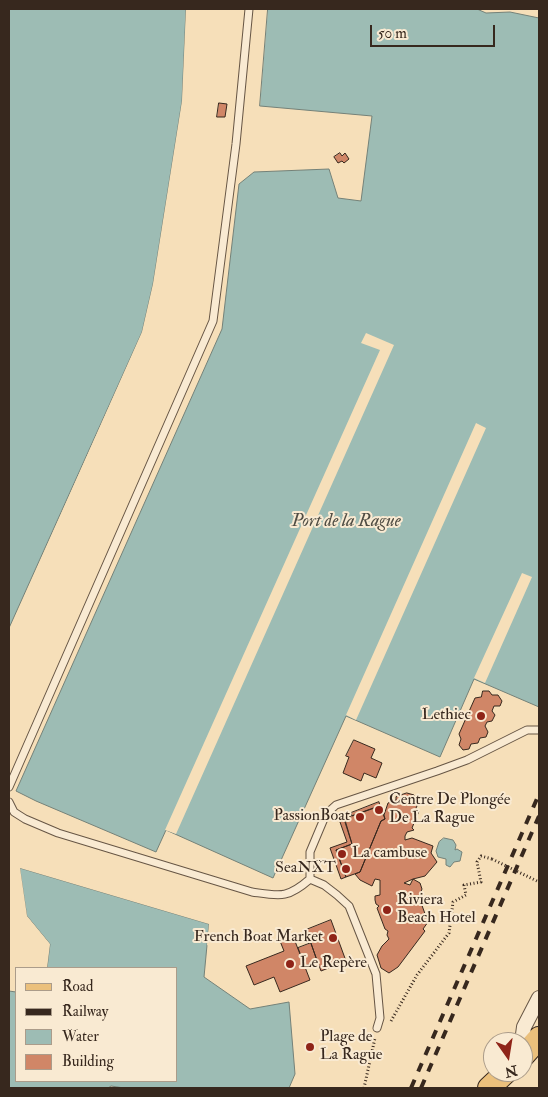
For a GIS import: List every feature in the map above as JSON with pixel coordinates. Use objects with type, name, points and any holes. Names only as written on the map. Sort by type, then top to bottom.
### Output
[{"type":"street","points":[[525,1032],[524,1027],[539,998]]},
{"type":"lane","points":[[9,787],[213,321],[236,144],[249,9]]},
{"type":"lane","points":[[9,802],[14,812],[25,819],[58,832],[252,892],[280,896],[297,891],[310,879],[310,852],[326,814],[330,809],[346,801],[406,783],[460,762],[527,730],[539,730]]},
{"type":"lane","points":[[310,879],[338,894],[349,906],[376,974],[380,1018],[377,1028]]},
{"type":"path","points":[[364,1088],[377,1028],[386,1027],[393,1020],[417,975],[449,933],[453,902],[466,895],[464,885],[481,882],[477,862],[482,856],[539,882]]},
{"type":"water","points":[[9,9],[186,9],[182,101],[153,284],[142,332],[9,628]]},
{"type":"water","name":"Port de la Rague","points":[[268,9],[477,9],[486,13],[510,12],[539,18],[539,707],[474,679],[440,757],[346,716],[273,878],[166,830],[156,852],[16,791],[222,329],[239,184],[254,172],[329,169],[338,198],[361,201],[372,116],[260,106]]},
{"type":"water","points":[[444,838],[453,840],[456,845],[455,850],[457,849],[462,852],[460,861],[454,862],[450,867],[446,865],[446,859],[438,857],[436,851],[439,842]]},
{"type":"water","points":[[20,868],[209,924],[204,977],[250,1009],[289,1002],[295,1074],[289,1088],[124,1088],[111,1086],[108,1088],[9,1088],[9,991],[15,992],[15,1082],[178,1082],[178,967],[47,967],[50,944],[27,916]]},
{"type":"pier","points":[[186,9],[188,9],[184,102],[155,285],[145,333],[54,537],[9,631],[142,332],[153,284],[182,101]]},
{"type":"pier","points":[[366,333],[394,345],[176,834],[165,830],[380,350],[361,343]]},
{"type":"pier","points":[[476,423],[486,428],[356,720],[346,715]]},
{"type":"pier","points":[[522,573],[532,577],[485,683],[474,678]]},
{"type":"pier","points":[[19,866],[210,922],[212,924],[209,946],[207,945],[209,924],[20,868],[27,916],[50,944],[47,967],[44,967],[47,945],[25,917],[17,869]]},
{"type":"building","points":[[219,103],[227,104],[225,117],[217,117]]},
{"type":"building","points":[[340,153],[342,156],[345,153],[349,159],[344,163],[342,161],[338,163],[334,157]]},
{"type":"building","points":[[483,691],[489,691],[492,695],[498,695],[502,701],[500,706],[494,706],[492,711],[495,715],[492,721],[487,722],[485,726],[488,732],[486,737],[480,738],[478,743],[471,744],[469,749],[463,750],[459,745],[461,739],[459,734],[475,698],[481,697]]},
{"type":"building","points":[[354,740],[375,749],[371,758],[382,763],[376,778],[364,773],[361,781],[343,773],[349,757],[346,756]]},
{"type":"building","points":[[407,793],[414,795],[416,808],[419,811],[412,828],[414,830],[407,832],[405,840],[412,838],[433,846],[431,853],[437,862],[425,876],[413,879],[420,883],[422,889],[420,894],[423,898],[420,900],[428,922],[423,929],[425,931],[398,967],[389,973],[381,968],[377,955],[389,939],[388,931],[385,929],[377,908],[379,906],[375,900],[375,896],[380,895],[380,880],[375,879],[372,886],[360,880],[355,874],[360,872],[381,821],[385,819],[384,815],[388,803],[396,800],[396,797]],"holes":[[[413,879],[410,885],[404,883]]]},
{"type":"building","points":[[379,802],[380,806],[352,816],[351,813]]},
{"type":"building","points":[[380,806],[385,819],[381,821],[360,872],[346,877],[336,850],[352,844],[344,819]]},
{"type":"building","points":[[345,820],[352,844],[336,850],[346,877],[341,879],[330,848],[347,842],[340,822]]},
{"type":"building","points":[[331,920],[346,961],[321,971],[306,930]]},
{"type":"building","points":[[293,936],[310,980],[280,992],[274,977],[254,985],[246,966],[284,951],[280,941]]},
{"type":"building","points":[[311,943],[317,961],[305,966],[298,948]]},
{"type":"railway","points":[[411,1088],[539,794]]},
{"type":"railway","points":[[421,1088],[539,816]]},
{"type":"place","name":"Lethiec","points":[[481,716]]},
{"type":"place","name":"Centre De Plongée De La Rague","points":[[379,810]]},
{"type":"place","name":"PassionBoat","points":[[360,817]]},
{"type":"place","name":"La cambuse","points":[[342,854]]},
{"type":"place","name":"SeaNXT","points":[[346,869]]},
{"type":"place","name":"Riviera Beach Hotel","points":[[387,910]]},
{"type":"place","name":"French Boat Market","points":[[333,938]]},
{"type":"place","name":"Le Repère","points":[[290,964]]},
{"type":"place","name":"Plage de La Rague","points":[[310,1047]]}]
